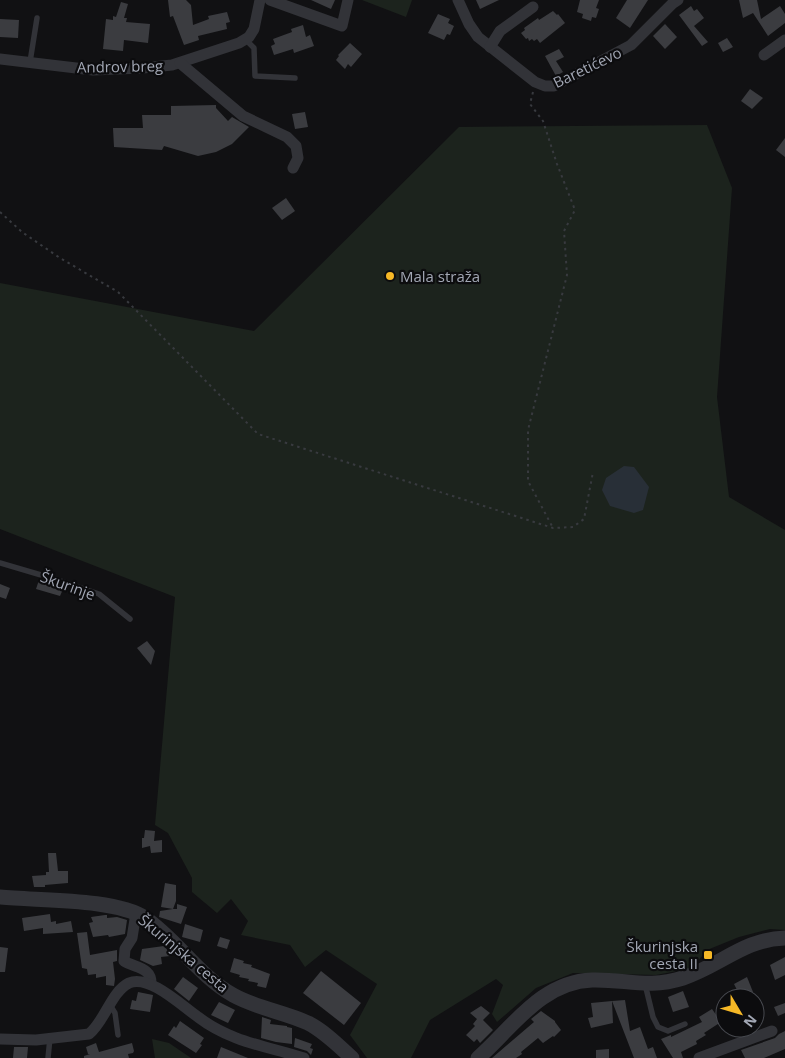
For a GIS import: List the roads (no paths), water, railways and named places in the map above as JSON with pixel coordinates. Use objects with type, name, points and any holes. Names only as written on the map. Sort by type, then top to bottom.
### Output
[{"type":"street","points":[[245,39],[254,29],[260,0]]},
{"type":"street","points":[[270,0],[342,26],[348,0]]},
{"type":"street","name":"Baretićevo","points":[[458,0],[469,24],[478,37],[534,82],[545,86],[554,86],[631,45],[678,0]]},
{"type":"street","points":[[490,47],[500,31],[533,7]]},
{"type":"street","name":"Androv breg","points":[[0,60],[93,70],[144,68],[172,65],[239,43],[245,39]]},
{"type":"street","points":[[764,55],[785,40]]},
{"type":"street","name":"Androv breg","points":[[180,62],[244,116],[287,137],[296,146],[298,158],[293,168]]},
{"type":"street","name":"Škurinjska cesta","points":[[0,897],[117,906],[136,913],[188,950],[217,985],[308,1023],[326,1034],[352,1058]]},
{"type":"street","points":[[136,913],[132,938],[125,949],[124,961],[145,970],[151,978],[151,984]]},
{"type":"street","points":[[478,1058],[537,1000],[552,991],[576,982],[592,980],[644,984],[664,983],[681,978],[750,944],[766,939],[785,938]]},
{"type":"street","points":[[0,1039],[50,1038],[89,1034],[124,986],[131,982],[140,981],[151,984],[206,1023],[222,1032],[255,1046],[304,1058]]},
{"type":"street","points":[[699,1058],[772,1031]]},
{"type":"lane","points":[[30,62],[36,18]]},
{"type":"lane","points":[[245,39],[254,48],[255,76],[294,78]]},
{"type":"lane","name":"Škurinje","points":[[0,563],[50,577],[99,594],[130,619]]},
{"type":"lane","points":[[644,984],[649,1006],[658,1027],[668,1031],[685,1024]]},
{"type":"lane","points":[[110,1005],[115,1014],[118,1035]]},
{"type":"lane","points":[[48,1058],[50,1038]]},
{"type":"place","name":"Mala straža","points":[[390,276]]},
{"type":"place","name":"Škurinjska cesta II","points":[[708,955]]}]
